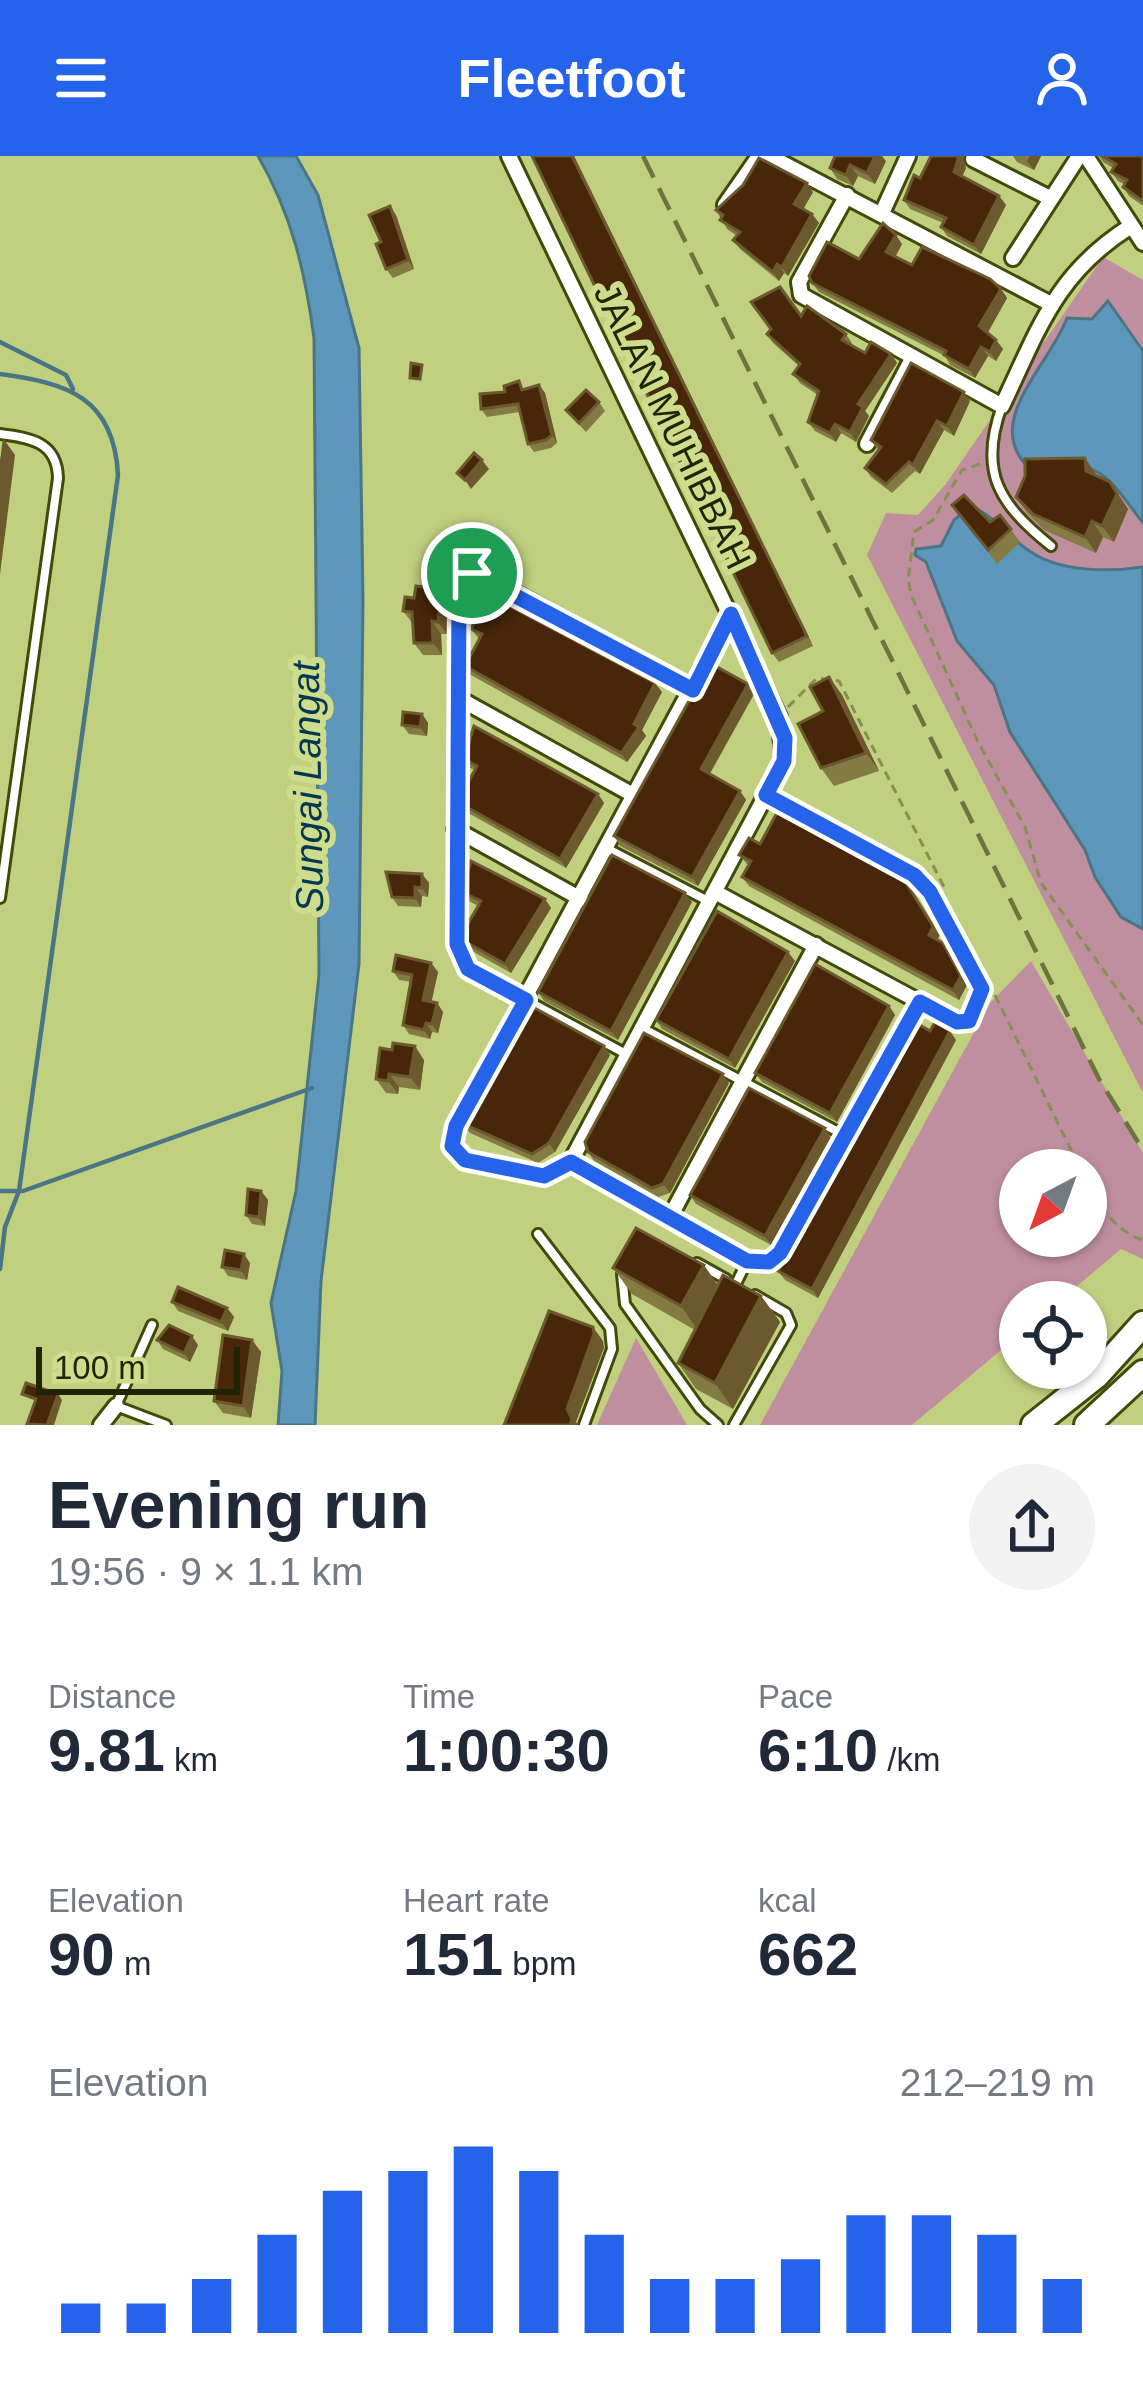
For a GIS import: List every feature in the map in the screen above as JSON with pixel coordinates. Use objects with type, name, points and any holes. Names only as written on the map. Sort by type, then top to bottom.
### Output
[{"type":"highway","points":[[1034,1425],[1097,1375],[1143,1324]]},
{"type":"highway","points":[[1087,1425],[1143,1373]]},
{"type":"street","name":"JALAN MUHIBBAH","points":[[509,156],[731,614],[785,738],[784,761],[566,1166]]},
{"type":"street","points":[[724,205],[759,156]]},
{"type":"street","points":[[769,156],[794,161],[847,195],[1051,304]]},
{"type":"street","points":[[882,213],[908,156]]},
{"type":"street","points":[[1012,258],[1048,197],[1083,156],[1143,243]]},
{"type":"street","points":[[973,158],[1048,197]]},
{"type":"street","points":[[847,195],[799,291],[1002,406],[1051,304],[1082,260],[1130,226]]},
{"type":"street","points":[[867,444],[913,357]]},
{"type":"street","points":[[526,1000],[462,963],[457,944],[459,598],[466,578],[482,575],[693,690]]},
{"type":"street","points":[[731,614],[456,1126],[452,1146],[465,1160],[544,1176],[566,1166],[747,1261],[769,1262],[780,1253],[920,1002]]},
{"type":"street","points":[[460,699],[635,796]]},
{"type":"street","points":[[712,896],[816,945],[957,1022],[969,1021],[976,1011],[982,989],[930,892],[914,875],[766,795]]},
{"type":"street","points":[[455,829],[581,898]]},
{"type":"street","points":[[670,1217],[816,945]]},
{"type":"street","points":[[100,1425],[116,1406]]},
{"type":"lane","points":[[1002,406],[990,448],[1000,492],[1051,547]]},
{"type":"lane","points":[[0,434],[37,440],[52,452],[58,469],[0,898]]},
{"type":"lane","points":[[608,849],[712,896]]},
{"type":"lane","points":[[526,1000],[627,1055]]},
{"type":"lane","points":[[642,1028],[845,1136]]},
{"type":"lane","points":[[538,1234],[610,1328],[612,1349],[584,1425]]},
{"type":"lane","points":[[684,1256],[786,1312],[791,1324],[734,1425]]},
{"type":"lane","points":[[628,1259],[620,1286],[625,1304],[718,1425]]},
{"type":"lane","points":[[725,1305],[747,1261]]},
{"type":"lane","points":[[152,1325],[116,1406],[166,1425]]},
{"type":"lane","points":[[686,1388],[695,1367]]},
{"type":"path","points":[[991,464],[968,464],[933,520],[914,532],[909,587],[978,742],[1024,827],[1041,883],[1143,1025]]},
{"type":"path","points":[[1107,1213],[1128,1235],[1143,1240]]},
{"type":"shaded area","points":[[1103,257],[1143,280],[1143,1093],[867,555],[886,513],[918,515],[945,485]]},
{"type":"shaded area","points":[[1031,961],[1143,1153],[1143,1259],[1121,1249],[1083,1281],[999,1281],[999,1352],[912,1425],[760,1425],[990,1003]]},
{"type":"shaded area","points":[[636,1338],[687,1425],[597,1425]]},
{"type":"water","points":[[258,156],[296,156],[318,195],[359,348],[363,600],[359,964],[321,1281],[315,1425],[278,1425],[282,1371],[271,1303],[296,1191],[319,975],[314,338],[295,244]]},
{"type":"water","points":[[1108,301],[1143,351],[1143,523],[1096,471],[1070,465],[1027,466],[1015,448],[1012,430],[1024,392],[1067,318],[1092,319]]},
{"type":"water","points":[[971,506],[1043,559],[1101,570],[1143,567],[1143,929],[1121,917],[1095,877],[1085,850],[1010,732],[994,685],[957,641],[926,562],[915,555],[916,549],[941,546],[954,520]]},
{"type":"building","points":[[532,156],[572,156],[807,636],[772,653]]},
{"type":"building","points":[[835,156],[875,156],[867,173],[850,165],[846,175],[830,168]]},
{"type":"building","points":[[931,156],[959,156],[954,172],[999,196],[974,245],[941,227],[946,218],[904,200],[914,175],[920,178]]},
{"type":"building","points":[[1102,156],[1143,156],[1143,201],[1123,187],[1127,180],[1111,172],[1116,164]]},
{"type":"building","points":[[759,158],[807,183],[794,204],[812,214],[782,267],[777,264],[773,272],[733,240],[740,232],[720,220],[723,215],[716,210],[743,185]]},
{"type":"building","points":[[390,206],[408,260],[386,269],[369,215]]},
{"type":"building","points":[[883,223],[896,235],[886,252],[912,265],[922,247],[990,279],[1001,289],[979,326],[996,340],[990,352],[981,347],[969,369],[944,355],[946,351],[812,283],[809,276],[827,242],[859,259]]},
{"type":"building","points":[[780,287],[801,316],[807,306],[846,334],[842,340],[865,353],[871,342],[891,354],[858,404],[863,407],[850,432],[835,424],[830,433],[808,422],[819,391],[793,374],[800,364],[767,334],[771,329],[751,302]]},
{"type":"building","points":[[411,363],[422,365],[420,379],[410,378]]},
{"type":"building","points":[[911,363],[964,392],[947,426],[937,421],[913,465],[909,462],[886,484],[865,468],[881,447],[871,440]]},
{"type":"building","points":[[519,381],[522,390],[539,385],[552,435],[546,440],[528,444],[518,404],[481,409],[480,394],[505,392],[504,386]]},
{"type":"building","points":[[586,390],[599,402],[579,423],[566,410]]},
{"type":"building","points":[[474,453],[482,460],[465,480],[457,473]]},
{"type":"building","points":[[1085,458],[1086,471],[1110,482],[1117,494],[1102,526],[1092,521],[1085,537],[1033,514],[1016,497],[1025,476],[1025,459]]},
{"type":"building","points":[[964,495],[990,522],[1000,515],[1011,529],[988,550],[952,505]]},
{"type":"building","points":[[416,586],[441,589],[438,622],[432,621],[433,643],[414,643],[412,612],[403,611],[405,597],[414,598]]},
{"type":"building","points":[[489,595],[655,683],[634,724],[639,727],[621,753],[465,666],[482,634],[471,629]]},
{"type":"building","points":[[710,663],[748,684],[701,769],[740,791],[692,877],[614,836]]},
{"type":"building","points":[[829,677],[866,753],[821,768],[798,724],[823,711],[810,687]]},
{"type":"building","points":[[403,712],[422,714],[420,727],[402,725]]},
{"type":"building","points":[[474,726],[598,794],[560,859],[463,805],[464,790],[477,766],[464,759]]},
{"type":"building","points":[[779,809],[901,875],[933,926],[929,935],[943,943],[961,976],[953,990],[742,877],[751,861],[739,855],[749,838],[760,844]]},
{"type":"building","points":[[612,855],[685,893],[611,1031],[538,992]]},
{"type":"building","points":[[471,861],[545,899],[505,964],[466,942],[462,934],[481,901],[462,892]]},
{"type":"building","points":[[386,872],[422,874],[422,888],[415,887],[415,898],[392,897]]},
{"type":"building","points":[[717,911],[788,952],[729,1059],[656,1020]]},
{"type":"building","points":[[396,955],[431,963],[423,1000],[437,1003],[432,1024],[426,1023],[424,1030],[403,1025],[412,975],[393,971]]},
{"type":"building","points":[[815,964],[889,1006],[830,1113],[755,1073]]},
{"type":"building","points":[[531,1006],[604,1046],[549,1143],[532,1154],[464,1124]]},
{"type":"building","points":[[913,1021],[930,1031],[935,1022],[950,1031],[812,1289],[778,1271]]},
{"type":"building","points":[[644,1033],[723,1074],[663,1184],[652,1188],[588,1152],[585,1142]]},
{"type":"building","points":[[393,1043],[415,1046],[410,1077],[389,1074],[388,1081],[376,1079],[380,1048],[392,1050]]},
{"type":"building","points":[[749,1088],[825,1128],[765,1236],[690,1195]]},
{"type":"building","points":[[248,1189],[261,1191],[259,1217],[246,1215]]},
{"type":"building","points":[[636,1228],[704,1265],[681,1306],[613,1268]]},
{"type":"building","points":[[225,1250],[244,1254],[241,1270],[222,1267]]},
{"type":"building","points":[[723,1275],[761,1296],[715,1383],[678,1363]]},
{"type":"building","points":[[178,1287],[227,1308],[221,1322],[172,1302]]},
{"type":"building","points":[[549,1311],[593,1327],[567,1409],[570,1425],[504,1425]]},
{"type":"building","points":[[169,1325],[192,1336],[184,1353],[157,1340]]},
{"type":"building","points":[[223,1335],[252,1340],[243,1406],[214,1401]]},
{"type":"building","points":[[26,1383],[58,1394],[47,1425],[27,1424],[36,1399],[22,1394]]},
{"type":"waterway","points":[[0,342],[66,375],[73,389]]},
{"type":"waterway","points":[[0,374],[66,389],[83,399],[107,428],[118,475],[19,1191],[5,1227],[0,1269]]},
{"type":"waterway","points":[[0,1191],[23,1191],[312,1088]]},
{"type":"railway","points":[[643,156],[1099,1079],[1143,1150]]},
{"type":"route","points":[[472,573],[693,690],[731,614],[785,738],[784,761],[766,795],[914,875],[930,892],[982,989],[969,1021],[957,1022],[920,1002],[780,1253],[769,1262],[747,1261],[571,1162],[544,1176],[465,1160],[452,1146],[456,1126],[526,1000],[468,969],[458,954],[459,598],[461,585],[472,573]]},
{"type":"water label","name":"Sungai Langat","points":[[307,787]]}]
